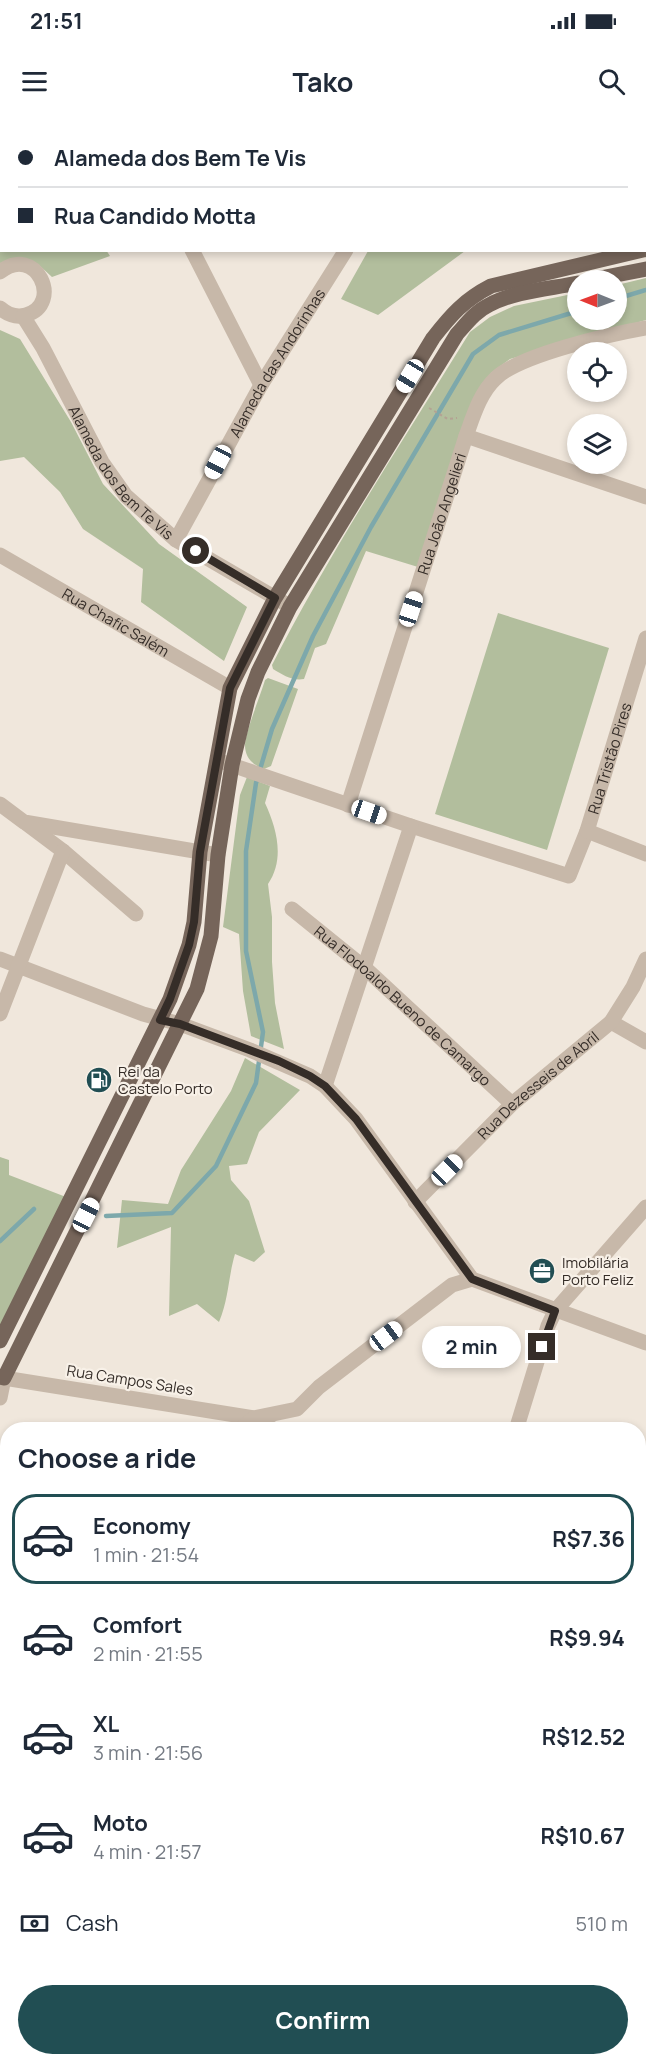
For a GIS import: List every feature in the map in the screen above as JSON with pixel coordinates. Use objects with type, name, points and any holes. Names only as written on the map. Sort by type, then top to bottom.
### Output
[{"type":"main road","points":[[0,1341],[170,999],[189,945],[194,922],[200,852],[230,688],[275,598],[433,338],[454,311],[473,295],[491,286],[636,252]]},
{"type":"main road","points":[[627,273],[646,269]]},
{"type":"main road","points":[[2,1378],[197,989],[208,952],[218,855],[232,765],[248,699],[258,672],[290,607],[457,333],[488,305],[506,298],[567,285]]},
{"type":"main road","points":[[103,1134],[120,1145]]},
{"type":"street","points":[[193,252],[261,384]]},
{"type":"street","name":"Alameda das Andorinhas","points":[[176,540],[261,384],[345,252]]},
{"type":"street","points":[[0,272],[7,267],[21,264],[29,266],[40,275],[44,297],[36,310],[23,316],[8,314],[0,309]]},
{"type":"street","name":"Alameda dos Bem Te Vis","points":[[23,316],[43,348],[102,462],[126,496],[176,540],[290,607]]},
{"type":"street","name":"Rua João Angelieri","points":[[348,805],[466,436],[482,397],[494,379],[510,367],[608,335],[646,328]]},
{"type":"street","points":[[466,436],[646,497]]},
{"type":"street","name":"Rua Chafic Salém","points":[[0,555],[230,688]]},
{"type":"street","name":"Rua Tristão Pires","points":[[411,826],[569,876],[587,831],[643,657],[646,638]]},
{"type":"street","points":[[215,760],[411,826],[325,1086]]},
{"type":"street","points":[[0,804],[63,851],[136,914]]},
{"type":"street","points":[[24,822],[218,855]]},
{"type":"street","points":[[587,831],[646,854]]},
{"type":"street","points":[[0,1014],[63,851]]},
{"type":"street","name":"Rua Flodoaldo Bueno de Camargo","points":[[291,909],[365,968],[512,1104]]},
{"type":"street","points":[[0,958],[160,1020],[180,1024],[279,1061],[310,1076],[325,1086],[356,1119],[472,1279],[646,1343]]},
{"type":"street","name":"Rua Dezesseis de Abril","points":[[415,1202],[512,1104],[611,1022],[633,987],[646,959]]},
{"type":"street","points":[[611,1022],[646,1042]]},
{"type":"street","points":[[518,1422],[548,1326],[555,1311],[646,1207]]},
{"type":"street","points":[[249,1422],[254,1418],[297,1409],[319,1387],[452,1285],[472,1279]]},
{"type":"street","points":[[0,1398],[2,1378]]},
{"type":"street","name":"Rua Campos Sales","points":[[2,1378],[254,1418]]},
{"type":"street","points":[[254,1418],[261,1422]]},
{"type":"path","points":[[429,409],[448,419]]},
{"type":"green space","points":[[0,252],[107,252],[110,256],[52,277],[39,265],[0,265]]},
{"type":"green space","points":[[367,252],[464,252],[378,315],[341,299]]},
{"type":"green space","points":[[646,278],[646,320],[627,325],[627,283]]},
{"type":"green space","points":[[567,295],[567,330],[611,330],[510,359],[491,373],[418,567],[366,551],[326,644],[315,648],[304,679],[292,678],[273,669],[272,665],[343,538],[470,332],[490,317],[514,306]]},
{"type":"green space","points":[[0,330],[20,339],[71,422],[103,484],[159,544],[247,607],[224,661],[141,602],[143,569],[83,529],[60,492],[24,457],[0,461]]},
{"type":"green space","points":[[498,613],[609,648],[547,850],[435,814]]},
{"type":"green space","points":[[268,678],[298,689],[271,766],[264,769],[250,760],[246,754],[245,745],[265,680]]},
{"type":"green space","points":[[247,777],[270,786],[265,803],[276,833],[278,854],[268,884],[272,917],[272,962],[275,1003],[284,1049],[251,1036],[243,991],[239,934],[223,927],[240,795]]},
{"type":"green space","points":[[245,1058],[300,1090],[259,1132],[247,1164],[229,1166],[231,1180],[249,1201],[265,1252],[254,1262],[235,1254],[225,1305],[219,1322],[197,1304],[169,1316],[171,1227],[117,1248],[122,1200],[168,1204],[181,1170],[231,1091]]},
{"type":"green space","points":[[0,1157],[9,1160],[9,1175],[66,1197],[0,1328]]},
{"type":"waterway","points":[[627,296],[646,290]]},
{"type":"waterway","points":[[106,1216],[172,1213],[216,1166],[256,1083],[263,1032],[246,951],[246,851],[256,783],[272,729],[313,636],[371,527],[473,354],[499,335],[567,314]]},
{"type":"waterway","points":[[0,1241],[34,1209]]},
{"type":"place","name":"Rei da Castelo Porto","points":[[99,1080]]},
{"type":"place","name":"Imobilária Porto Feliz","points":[[542,1271]]},
{"type":"route","points":[[196,551],[275,598],[230,688],[200,852],[194,922],[189,945],[160,1020],[180,1024],[279,1061],[325,1086],[356,1119],[472,1279],[555,1311],[542,1347]]}]
